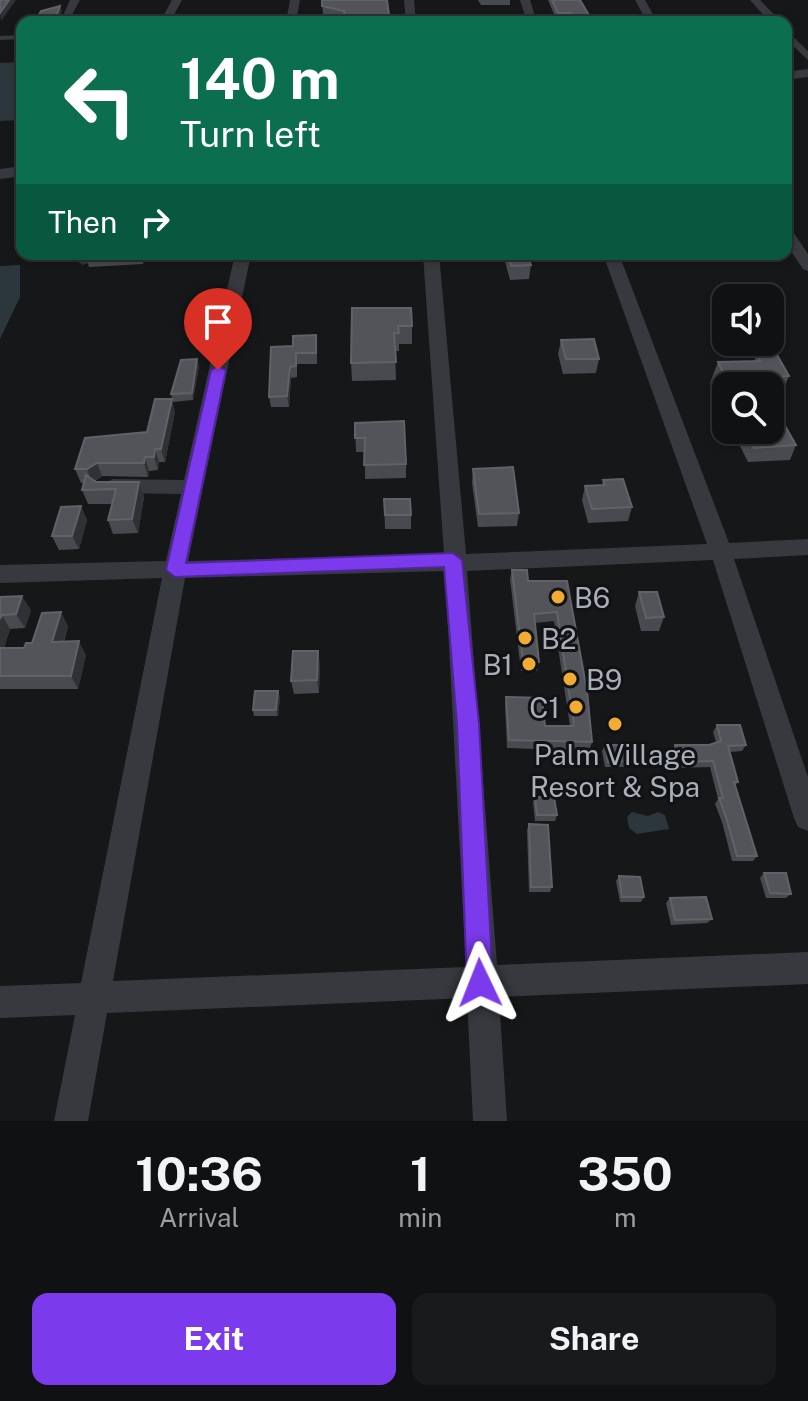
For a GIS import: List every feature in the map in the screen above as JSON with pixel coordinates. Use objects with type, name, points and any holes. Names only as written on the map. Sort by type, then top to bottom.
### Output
[{"type":"street","points":[[755,0],[770,16]]},
{"type":"street","points":[[792,40],[808,57]]},
{"type":"street","points":[[792,241],[808,266]]},
{"type":"street","points":[[71,1121],[175,570],[242,260]]},
{"type":"street","points":[[431,260],[468,724],[490,1121]]},
{"type":"street","points":[[613,260],[721,552],[808,818]]},
{"type":"street","points":[[102,486],[193,487]]},
{"type":"street","points":[[0,574],[808,547]]},
{"type":"street","points":[[0,1002],[808,968]]},
{"type":"lane","points":[[9,37],[16,27]]},
{"type":"lane","points":[[0,38],[16,37]]},
{"type":"shaded area","points":[[16,62],[16,120],[0,121],[0,63]]},
{"type":"shaded area","points":[[20,265],[20,297],[0,339],[0,266]]},
{"type":"shaded area","points":[[632,812],[648,816],[658,812],[665,815],[669,829],[637,834],[629,828],[627,817]]},
{"type":"building","points":[[0,0],[9,0],[0,13]]},
{"type":"building","points":[[322,0],[387,0],[389,15],[345,16],[344,11],[322,6]]},
{"type":"building","points":[[552,0],[580,0],[589,16],[572,16],[571,13],[558,13]]},
{"type":"building","points":[[60,6],[56,16],[38,16],[41,11]]},
{"type":"building","points":[[510,260],[529,260],[531,265],[511,266]]},
{"type":"building","points":[[352,308],[411,308],[412,326],[398,326],[399,333],[394,333],[396,362],[351,363]]},
{"type":"building","points":[[316,335],[316,353],[296,353],[296,366],[290,367],[287,396],[269,397],[271,347],[293,346],[293,336]]},
{"type":"building","points":[[594,339],[599,359],[566,359],[561,340]]},
{"type":"building","points":[[758,356],[778,356],[789,376],[784,376],[784,372],[723,372],[718,362],[760,361]]},
{"type":"building","points":[[197,359],[192,393],[171,394],[181,360]]},
{"type":"building","points":[[155,399],[172,399],[161,449],[155,449],[154,457],[145,457],[144,463],[97,463],[87,469],[75,469],[85,438],[147,432]]},
{"type":"building","points":[[404,421],[406,464],[364,465],[365,438],[355,438],[355,423]]},
{"type":"building","points":[[784,424],[796,445],[754,448],[752,444],[784,444]]},
{"type":"building","points":[[513,467],[519,513],[479,514],[473,469]]},
{"type":"building","points":[[86,475],[96,482],[139,482],[132,519],[108,520],[116,489],[82,490]]},
{"type":"building","points":[[623,479],[632,507],[592,509],[585,486],[605,485],[603,480]]},
{"type":"building","points":[[384,499],[410,499],[411,515],[385,515]]},
{"type":"building","points":[[81,506],[72,536],[52,536],[61,507]]},
{"type":"building","points":[[512,570],[527,570],[528,581],[567,581],[587,691],[592,742],[509,740],[506,697],[542,698],[545,726],[574,726],[557,612],[534,614],[539,662],[523,662]]},
{"type":"building","points":[[639,592],[657,592],[664,617],[646,618]]},
{"type":"building","points":[[22,596],[16,614],[2,615],[0,619],[0,597]]},
{"type":"building","points":[[61,612],[52,642],[79,641],[71,676],[0,676],[0,648],[24,648],[26,643],[32,643],[42,613]]},
{"type":"building","points":[[293,651],[318,651],[317,680],[291,681]]},
{"type":"building","points":[[255,691],[278,691],[276,710],[253,710]]},
{"type":"building","points":[[717,725],[740,725],[746,745],[728,746],[738,782],[734,782],[757,856],[737,856],[719,798],[723,798],[713,761],[678,762],[675,745],[709,745],[721,741]]},
{"type":"building","points":[[605,745],[624,745],[626,761],[608,762]]},
{"type":"building","points":[[535,797],[554,797],[557,815],[537,815]]},
{"type":"building","points":[[529,824],[548,825],[552,887],[531,887]]},
{"type":"building","points":[[764,873],[786,873],[791,894],[770,893]]},
{"type":"building","points":[[619,876],[640,877],[644,897],[622,897]]},
{"type":"building","points":[[706,897],[712,919],[675,920],[670,898]]},
{"type":"place","name":"B6","points":[[558,597]]},
{"type":"place","name":"B2","points":[[525,638]]},
{"type":"place","name":"B1","points":[[529,664]]},
{"type":"place","name":"B9","points":[[570,679]]},
{"type":"place","name":"C1","points":[[576,707]]},
{"type":"place","name":"Palm Village Resort & Spa","points":[[615,724]]},
{"type":"route","points":[[218,370],[175,570],[453,560],[468,724],[480,983]]}]
